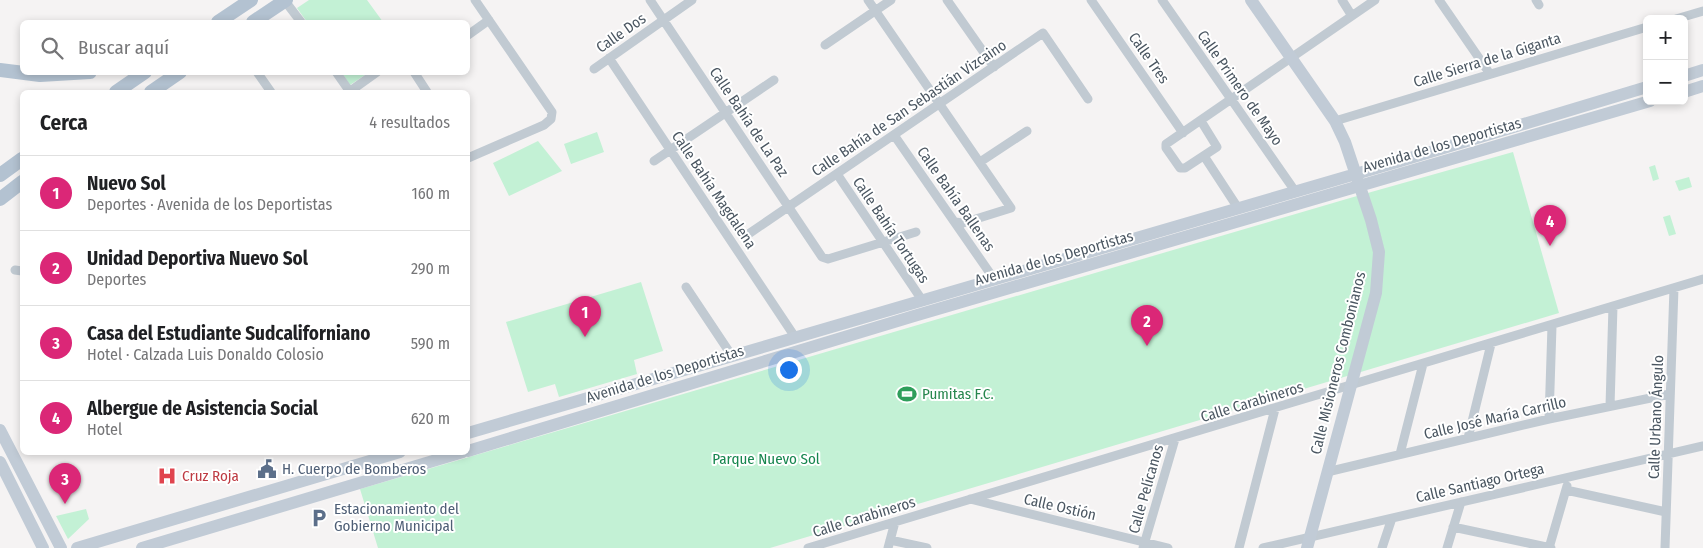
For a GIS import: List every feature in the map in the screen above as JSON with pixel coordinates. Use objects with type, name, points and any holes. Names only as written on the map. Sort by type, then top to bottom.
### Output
[{"type":"main road","points":[[221,20],[251,0]]},
{"type":"main road","points":[[256,20],[286,0]]},
{"type":"main road","points":[[238,9],[246,20]]},
{"type":"main road","points":[[0,70],[20,72]]},
{"type":"main road","points":[[119,90],[141,75]]},
{"type":"main road","points":[[154,90],[176,75]]},
{"type":"main road","points":[[0,175],[20,160]]},
{"type":"main road","points":[[0,199],[20,184]]},
{"type":"street","points":[[286,0],[300,20]]},
{"type":"street","points":[[470,155],[544,125],[551,119],[552,112],[475,0]]},
{"type":"street","name":"Calle Bahía de La Paz","points":[[650,0],[825,259],[883,242]]},
{"type":"street","points":[[664,20],[692,0]]},
{"type":"street","points":[[868,0],[1011,208],[963,223],[955,222]]},
{"type":"street","points":[[825,46],[891,0]]},
{"type":"street","points":[[947,0],[994,67]]},
{"type":"street","name":"Calle Tres","points":[[1092,0],[1183,132]]},
{"type":"street","name":"Calle Primero de Mayo","points":[[1162,0],[1295,191]]},
{"type":"street","name":"Calle Misioneros Combonianos","points":[[1251,0],[1335,121],[1352,158],[1379,252],[1379,274],[1376,293],[1308,542]]},
{"type":"street","points":[[1342,0],[1352,16]]},
{"type":"street","points":[[1200,121],[1217,147],[1185,168],[1180,168],[1165,146],[1183,132],[1375,0]]},
{"type":"street","points":[[1439,0],[1490,74]]},
{"type":"street","points":[[1688,15],[1703,11]]},
{"type":"street","points":[[470,34],[488,20]]},
{"type":"street","name":"Calle Dos","points":[[594,69],[664,20]]},
{"type":"street","name":"Calle Sierra de la Giganta","points":[[1335,121],[1643,28]]},
{"type":"street","name":"Calle Bahía de San Sebastián Vizcaino","points":[[747,235],[1043,33],[1088,99]]},
{"type":"street","name":"Calle Bahía Magdalena","points":[[609,58],[796,337]]},
{"type":"street","points":[[1688,75],[1703,70]]},
{"type":"street","points":[[259,75],[270,90]]},
{"type":"street","points":[[338,75],[348,90]]},
{"type":"street","points":[[352,90],[373,75]]},
{"type":"street","points":[[415,75],[426,90]]},
{"type":"street","points":[[654,161],[774,80]]},
{"type":"street","points":[[1688,91],[1703,86]]},
{"type":"street","name":"Avenida de los Deportistas","points":[[470,450],[1022,278],[1238,208],[1295,191],[1358,180],[1528,123],[1643,88]]},
{"type":"street","name":"Avenida de los Deportistas","points":[[470,431],[994,279],[1022,278],[1358,180],[1532,136],[1643,103]]},
{"type":"street","points":[[1528,123],[1532,136]]},
{"type":"street","points":[[980,162],[1027,131]]},
{"type":"street","name":"Calle Bahía Ballenas","points":[[894,135],[994,279]]},
{"type":"street","points":[[1204,156],[1238,208]]},
{"type":"street","name":"Calle Bahía Tortugas","points":[[836,174],[922,300]]},
{"type":"street","points":[[883,242],[916,232]]},
{"type":"street","name":"Calle Carabineros","points":[[808,548],[1350,387],[1703,279]]},
{"type":"street","points":[[686,287],[732,356]]},
{"type":"street","name":"Calle Urbano Ángulo","points":[[1665,548],[1674,288]]},
{"type":"street","points":[[1610,406],[1613,306]]},
{"type":"street","points":[[1549,419],[1552,326]]},
{"type":"street","points":[[1468,438],[1491,344]]},
{"type":"street","points":[[1400,454],[1423,364]]},
{"type":"street","points":[[674,373],[678,386]]},
{"type":"street","name":"Calle José María Carrillo","points":[[1327,472],[1549,419],[1670,394]]},
{"type":"street","points":[[1239,548],[1275,409]]},
{"type":"street","points":[[512,420],[518,436]]},
{"type":"street","points":[[0,430],[61,548]]},
{"type":"street","name":"Calle Pelícanos","points":[[1144,544],[1175,439]]},
{"type":"street","name":"Calle Santiago Ortega","points":[[1263,548],[1308,542],[1392,518],[1703,446]]},
{"type":"street","points":[[77,548],[390,455]]},
{"type":"street","points":[[142,548],[453,455]]},
{"type":"street","points":[[0,462],[43,548]]},
{"type":"street","points":[[344,469],[350,486]]},
{"type":"street","points":[[1453,527],[1550,548],[1570,477]]},
{"type":"street","points":[[294,484],[298,501]]},
{"type":"street","points":[[1566,490],[1666,512]]},
{"type":"street","points":[[257,495],[262,512]]},
{"type":"street","name":"Calle Ostión","points":[[969,499],[1144,544],[1168,548]]},
{"type":"street","points":[[1447,548],[1461,502]]},
{"type":"street","points":[[203,511],[209,528]]},
{"type":"street","points":[[1382,548],[1392,518]]},
{"type":"street","points":[[895,522],[889,544],[927,548]]},
{"type":"street","points":[[163,523],[167,540]]},
{"type":"green space","points":[[309,0],[367,0],[382,20],[306,20],[297,8]]},
{"type":"green space","points":[[343,75],[365,75],[350,85]]},
{"type":"green space","points":[[597,132],[604,152],[571,164],[564,144]]},
{"type":"green space","points":[[538,141],[562,171],[509,196],[493,163]]},
{"type":"green space","name":"Parque Nuevo Sol","points":[[1513,152],[1559,313],[770,548],[378,548],[360,489],[1350,198]]},
{"type":"green space","points":[[1655,165],[1659,179],[1653,181],[1649,167]]},
{"type":"green space","points":[[1689,177],[1692,187],[1679,191],[1675,181]]},
{"type":"green space","points":[[1670,215],[1676,234],[1669,236],[1663,217]]},
{"type":"green space","points":[[641,282],[663,351],[634,360],[637,374],[559,397],[555,384],[528,392],[506,322]]},
{"type":"green space","points":[[86,509],[89,519],[68,539],[56,516]]},
{"type":"place","name":"Albergue de Asistencia Social","points":[[1550,246]]},
{"type":"place","name":"Nuevo Sol","points":[[585,337]]},
{"type":"place","name":"Unidad Deportiva Nuevo Sol","points":[[1147,346]]},
{"type":"place","name":"Pumitas F.C.","points":[[907,394]]},
{"type":"place","name":"H. Cuerpo de Bomberos","points":[[267,469]]},
{"type":"place","name":"Cruz Roja","points":[[167,476]]},
{"type":"place","name":"Casa del Estudiante Sudcaliforniano","points":[[65,504]]},
{"type":"place","name":"Estacionamiento del Gobierno Municipal","points":[[319,518]]}]
